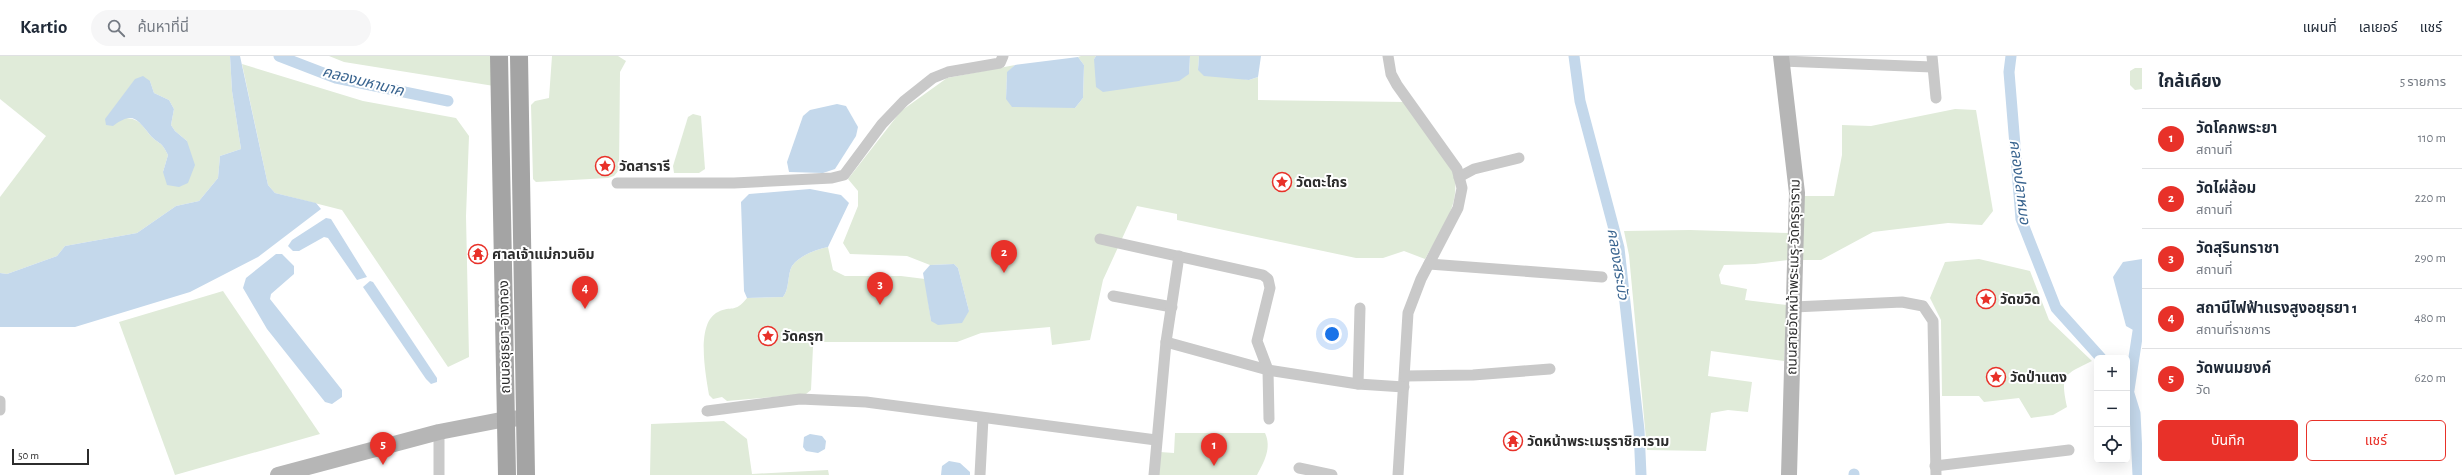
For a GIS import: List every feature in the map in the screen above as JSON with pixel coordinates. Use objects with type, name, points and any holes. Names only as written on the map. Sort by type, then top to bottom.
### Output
[{"type":"main road","name":"ถนนอยุธยา-อ่างทอง","points":[[499,56],[507,475]]},
{"type":"main road","name":"ถนนอยุธยา-อ่างทอง","points":[[519,56],[526,475]]},
{"type":"street","points":[[616,183],[734,183],[832,178],[844,174],[882,124],[904,101],[934,78],[948,72],[1000,63],[1003,56]]},
{"type":"street","points":[[1388,56],[1391,74],[1397,85],[1438,139],[1457,168],[1462,188],[1458,208],[1421,279],[1408,313],[1398,475]]},
{"type":"street","points":[[1782,59],[1932,62],[1936,98]]},
{"type":"street","name":"ถนนสายวัดหน้าพระเมรุ-วัดครุธาราม","points":[[1782,59],[1797,193],[1789,475]]},
{"type":"street","points":[[1459,177],[1474,169],[1519,158]]},
{"type":"street","points":[[1100,239],[1263,275],[1268,279],[1270,288],[1258,341],[1268,370],[1269,419]]},
{"type":"street","points":[[1154,475],[1166,342],[1179,256]]},
{"type":"street","points":[[1429,264],[1602,277]]},
{"type":"street","points":[[1113,296],[1172,307]]},
{"type":"street","points":[[1794,307],[1902,302],[1923,306],[1932,322],[1936,471],[2069,450]]},
{"type":"street","points":[[1358,384],[1360,308]]},
{"type":"street","points":[[1166,342],[1268,370],[1358,384],[1550,369]]},
{"type":"street","points":[[707,411],[800,399],[866,402],[1156,440]]},
{"type":"street","points":[[0,401],[0,410]]},
{"type":"street","points":[[278,475],[439,432],[506,419],[525,418]]},
{"type":"street","points":[[980,475],[983,418]]},
{"type":"street","points":[[439,432],[439,475]]},
{"type":"street","points":[[1299,468],[1332,475]]},
{"type":"green space","points":[[0,56],[230,56],[232,91],[241,149],[220,156],[218,178],[199,201],[176,206],[137,233],[65,246],[57,256],[7,274],[0,273],[0,197],[46,136],[0,99]],"holes":[[[150,81],[154,93],[169,100],[174,109],[171,125],[175,131],[187,141],[163,172],[168,155],[164,147],[153,138],[139,122],[133,119],[123,118]]]},
{"type":"green space","points":[[329,56],[493,56],[494,86],[344,62]]},
{"type":"green space","points":[[552,56],[618,56],[626,61],[620,72],[619,170],[614,176],[608,178],[536,182],[533,179],[531,105],[535,101],[549,98]]},
{"type":"green space","points":[[1096,56],[1094,59],[1189,74],[1190,56],[1199,56],[1198,70],[1249,80],[1258,77],[1258,100],[1406,102],[1454,174],[1455,197],[1448,218],[1425,259],[1404,251],[1383,258],[1356,258],[1177,220],[1177,214],[1137,206],[1103,280],[1090,340],[1052,345],[1050,327],[981,333],[957,342],[816,342],[813,347],[811,390],[806,394],[727,401],[722,397],[713,399],[709,395],[704,363],[704,338],[706,327],[711,318],[723,310],[736,308],[747,298],[783,297],[787,290],[789,273],[792,266],[803,256],[818,250],[828,247],[833,270],[845,276],[901,276],[925,279],[931,321],[969,311],[958,268],[954,264],[930,265],[907,256],[850,254],[843,243],[858,206],[858,191],[848,179],[901,111],[947,78],[1015,65],[1007,73],[1006,99],[1075,108],[1083,98],[1084,65],[1078,57]]},
{"type":"green space","points":[[242,64],[363,101],[456,118],[469,136],[466,216],[469,357],[448,367],[342,210],[275,193],[268,185]]},
{"type":"green space","points":[[2135,68],[2142,68],[2142,89],[2135,90],[2130,85],[2130,71]]},
{"type":"green space","points":[[1955,109],[1976,110],[1993,211],[1982,225],[1948,223],[1873,232],[1821,260],[1803,260],[1803,196],[1834,196],[1842,155],[1842,125],[1871,126]]},
{"type":"green space","points":[[693,114],[701,116],[705,169],[699,173],[674,173],[673,166],[688,117]]},
{"type":"green space","points":[[1690,230],[1789,233],[1788,260],[1755,264],[1724,265],[1719,275],[1721,284],[1747,289],[1745,300],[1787,305],[1784,361],[1711,351],[1708,376],[1752,382],[1748,412],[1728,410],[1711,413],[1706,451],[1647,450],[1629,255],[1624,231]]},
{"type":"green space","points":[[1979,259],[2030,271],[2049,320],[2092,361],[2075,369],[2066,377],[2064,388],[2067,407],[2053,415],[2031,418],[2019,398],[1984,402],[1979,396],[1942,396],[1941,320],[1930,298],[1945,262]]},
{"type":"green space","points":[[223,291],[320,434],[175,475],[119,322]]},
{"type":"green space","points":[[724,421],[747,439],[752,474],[828,470],[829,475],[650,475],[651,424]]},
{"type":"green space","points":[[1175,433],[1265,433],[1268,444],[1266,455],[1257,475],[1159,475],[1160,452],[1174,453]]},
{"type":"water","points":[[230,56],[240,56],[268,185],[275,193],[316,203],[321,209],[258,257],[190,292],[75,327],[0,327],[0,273],[7,274],[57,256],[65,246],[137,233],[176,206],[199,201],[218,178],[220,156],[241,149],[232,91]]},
{"type":"water","points":[[1096,56],[1190,56],[1189,74],[1179,81],[1103,92],[1096,87],[1094,59]]},
{"type":"water","points":[[1199,56],[1261,56],[1258,77],[1249,80],[1204,76],[1198,70]]},
{"type":"water","points":[[1078,57],[1084,65],[1083,98],[1075,108],[1012,107],[1006,99],[1007,72],[1015,65]]},
{"type":"water","points":[[143,76],[150,81],[154,93],[169,100],[174,109],[171,125],[175,131],[187,141],[195,165],[188,183],[179,187],[167,185],[163,172],[168,155],[166,150],[138,121],[130,118],[120,121],[113,126],[106,125],[105,119],[135,79]]},
{"type":"water","points":[[837,104],[846,106],[858,127],[856,136],[835,169],[823,173],[789,172],[787,162],[803,116],[810,110]]},
{"type":"water","points":[[810,189],[841,195],[849,203],[828,247],[808,254],[795,262],[790,270],[787,290],[783,297],[747,298],[744,291],[741,202],[749,194]]},
{"type":"water","points":[[326,218],[331,219],[367,277],[357,280],[328,238],[324,237],[299,251],[293,251],[288,246],[292,240]]},
{"type":"water","points":[[276,254],[282,254],[294,266],[294,274],[271,294],[270,299],[342,390],[342,397],[332,404],[325,402],[267,329],[243,288],[246,278]]},
{"type":"water","points":[[2142,259],[2142,335],[2126,326],[2113,277],[2123,262]]},
{"type":"water","points":[[954,264],[958,268],[969,311],[962,323],[938,325],[931,321],[923,273],[930,265]]},
{"type":"water","points":[[370,281],[373,282],[437,378],[437,382],[431,384],[426,379],[363,287]]},
{"type":"water","points":[[810,434],[822,436],[826,441],[825,449],[818,453],[806,451],[803,447],[804,437]]},
{"type":"water","points":[[949,461],[960,463],[970,472],[970,475],[941,475],[942,466]]},
{"type":"waterway","name":"คลองมหานาค","points":[[279,56],[336,78],[448,101]]},
{"type":"waterway","name":"คลองสระบัว","points":[[1574,56],[1580,101],[1619,248],[1639,430],[1641,475]]},
{"type":"waterway","name":"คลองปลาหมอ","points":[[2011,56],[2009,72],[2021,219],[2056,308],[2098,355]]},
{"type":"waterway","points":[[2130,383],[2140,318]]},
{"type":"waterway","name":"คลองปลาหมอ","points":[[2128,391],[2135,413],[2138,475]]},
{"type":"place","name":"วัดสารารี","points":[[605,166]]},
{"type":"place","name":"วัดตะไกร","points":[[1282,182]]},
{"type":"place","name":"ศาลเจ้าแม่กวนอิม","points":[[478,254]]},
{"type":"place","name":"วัดไผ่ล้อม","points":[[1004,273]]},
{"type":"place","name":"วัดขวิด","points":[[1986,299]]},
{"type":"place","name":"วัดสุรินทราชา","points":[[880,305]]},
{"type":"place","name":"สถานีไฟฟ้าแรงสูงอยุธยา 1","points":[[585,309]]},
{"type":"place","name":"วัดครุฑ","points":[[768,336]]},
{"type":"place","name":"วัดป่าแตง","points":[[1996,377]]},
{"type":"place","name":"วัดหน้าพระเมรุราชิการาม","points":[[1513,441]]},
{"type":"place","name":"วัดพนมยงค์","points":[[383,465]]},
{"type":"place","name":"วัดโคกพระยา","points":[[1214,466]]}]
